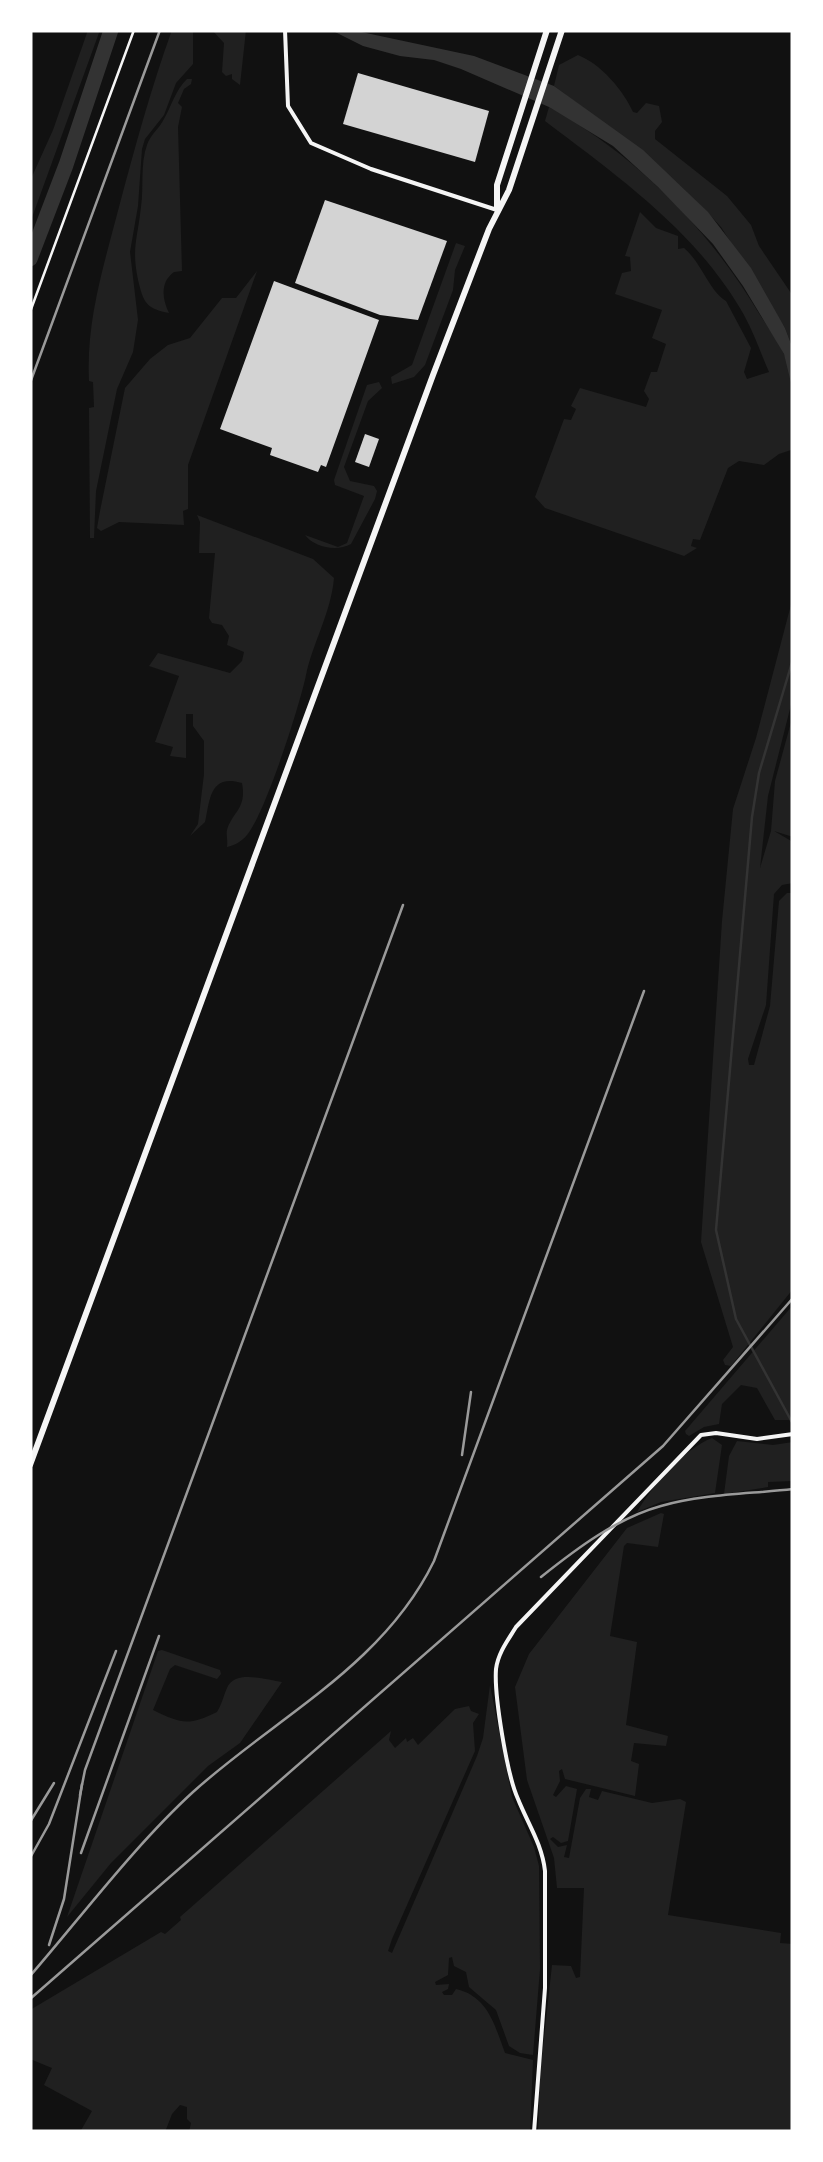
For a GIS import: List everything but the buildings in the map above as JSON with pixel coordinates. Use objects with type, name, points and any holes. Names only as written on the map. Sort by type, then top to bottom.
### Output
[{"type":"main road","points":[[497,210],[497,185],[547,30]]},
{"type":"main road","points":[[30,1465],[497,210],[509,190],[562,30]]},
{"type":"street","points":[[285,30],[288,106],[311,143],[354,163],[497,210]]},
{"type":"street","points":[[534,2132],[545,1988],[545,1871],[543,1852],[516,1795],[498,1702],[496,1668],[501,1652],[516,1627],[701,1435],[758,1438],[793,1434]]},
{"type":"path","points":[[30,312],[134,30]]},
{"type":"shaded area","points":[[88,30],[100,30],[30,223],[30,181],[53,130]]},
{"type":"shaded area","points":[[172,30],[193,30],[193,64],[176,83],[164,115],[142,149],[130,252],[138,320],[133,352],[117,389],[96,491],[94,538],[90,538],[89,408],[94,407],[89,358],[93,314],[131,162]]},
{"type":"shaded area","points":[[212,30],[246,30],[240,85],[232,74],[226,76],[222,72],[224,43]]},
{"type":"shaded area","points":[[331,30],[352,30],[474,56],[554,86],[643,150],[708,212],[751,268],[793,349],[793,391],[784,354],[713,244],[613,146],[549,107],[461,69],[363,46]]},
{"type":"shaded area","points":[[578,55],[610,79],[633,112],[637,113],[646,103],[659,106],[662,122],[655,131],[655,139],[727,196],[751,225],[759,246],[793,296],[793,349],[785,328],[721,227],[702,206],[662,169],[554,86],[559,65]]},
{"type":"shaded area","points":[[187,79],[192,79],[191,84],[178,103],[182,107],[178,127],[182,271],[169,276],[164,286],[169,313],[152,307],[143,296],[135,245],[147,145]]},
{"type":"shaded area","points":[[549,107],[641,171],[694,224],[740,283],[779,344],[788,367],[794,407],[793,461],[791,450],[764,465],[739,461],[728,468],[700,540],[693,539],[691,546],[697,548],[684,556],[545,508],[535,497],[564,419],[571,420],[576,409],[571,406],[580,388],[646,407],[649,399],[644,391],[651,372],[657,372],[666,344],[652,338],[662,310],[615,294],[622,273],[631,271],[630,257],[625,256],[640,212],[656,228],[678,236],[678,249],[684,248],[690,254],[726,301],[751,348],[744,372],[747,379],[769,372],[744,315],[704,258],[655,208],[545,121]]},
{"type":"shaded area","points":[[456,243],[465,246],[425,365],[414,377],[392,384],[391,377],[412,365]]},
{"type":"shaded area","points":[[257,271],[188,465],[184,525],[119,522],[101,531],[97,528],[125,388],[168,345],[190,338],[222,298],[236,298]]},
{"type":"shaded area","points":[[379,382],[382,388],[368,401],[344,467],[350,481],[374,486],[375,499],[351,544],[339,548],[320,545],[305,535],[338,547],[347,543],[364,496],[335,485],[334,480],[367,385]]},
{"type":"shaded area","points":[[197,515],[313,559],[334,578],[272,783],[247,835],[227,847],[229,824],[241,805],[242,783],[217,785],[205,822],[190,836],[198,824],[204,774],[204,741],[193,726],[193,714],[186,714],[186,758],[170,756],[173,747],[155,742],[179,676],[149,666],[158,653],[230,673],[242,661],[244,652],[227,645],[229,636],[222,625],[209,618],[215,553],[199,553]]},
{"type":"shaded area","points":[[793,597],[793,697],[768,796],[760,868],[771,831],[775,781],[793,715],[793,837],[774,831],[793,842],[793,883],[782,885],[774,894],[766,1005],[748,1059],[749,1065],[754,1065],[770,1006],[779,901],[792,893],[793,1289],[731,1366],[723,1360],[733,1347],[701,1242],[722,921],[733,809]]},
{"type":"shaded area","points":[[793,1305],[793,1420],[775,1420],[757,1388],[741,1385],[722,1404],[719,1424],[686,1434],[685,1431]]},
{"type":"shaded area","points":[[712,1438],[722,1445],[715,1493],[661,1502],[637,1512],[670,1469]]},
{"type":"shaded area","points":[[737,1441],[773,1445],[793,1442],[793,1481],[768,1482],[768,1487],[724,1494],[729,1456]]},
{"type":"shaded area","points":[[664,1514],[658,1547],[627,1543],[624,1546],[610,1636],[637,1642],[626,1725],[668,1736],[666,1746],[634,1743],[631,1761],[639,1764],[635,1796],[565,1779],[562,1769],[559,1771],[560,1781],[553,1795],[556,1797],[566,1786],[577,1789],[568,1841],[550,1839],[558,1847],[567,1845],[564,1857],[569,1858],[580,1798],[586,1789],[591,1789],[589,1797],[598,1800],[602,1791],[652,1803],[680,1799],[686,1802],[668,1915],[781,1933],[780,1943],[793,1944],[793,2132],[538,2132],[552,1965],[571,1966],[576,1978],[580,1977],[584,1888],[557,1888],[554,1858],[527,1780],[515,1687],[529,1654],[627,1528]]},
{"type":"shaded area","points":[[158,1651],[220,1670],[221,1674],[217,1679],[175,1665],[170,1669],[153,1710],[178,1720],[199,1720],[217,1712],[227,1688],[237,1679],[282,1682],[240,1743],[208,1766],[111,1863],[67,1917]]},
{"type":"shaded area","points":[[490,1685],[512,1797],[539,1866],[540,1969],[533,2055],[509,2046],[496,2010],[469,1987],[466,1972],[454,1966],[452,1957],[448,1975],[435,1982],[449,1984],[442,1992],[444,1995],[452,1995],[456,1989],[476,1998],[489,2014],[505,2053],[533,2060],[530,2132],[189,2132],[187,2107],[180,2105],[165,2132],[80,2132],[92,2111],[44,2085],[52,2068],[30,2059],[30,2010],[161,1932],[165,1934],[391,1731],[389,1740],[395,1748],[406,1738],[407,1742],[413,1738],[418,1745],[455,1709],[469,1706],[479,1714],[473,1723],[475,1751],[392,1939],[388,1951],[392,1953],[477,1756]]},
{"type":"waterway","points":[[30,259],[111,30]]},
{"type":"waterway","points":[[793,659],[759,773],[752,817],[716,1230],[736,1319],[793,1424]]},
{"type":"railway","points":[[30,383],[160,30]]},
{"type":"railway","points":[[80,1795],[85,1770],[403,905]]},
{"type":"railway","points":[[30,1976],[172,1812],[225,1765],[326,1688],[386,1631],[412,1598],[434,1561],[644,991]]},
{"type":"railway","points":[[30,1999],[663,1446],[793,1298]]},
{"type":"railway","points":[[462,1455],[471,1392]]},
{"type":"railway","points":[[541,1577],[598,1536],[645,1511],[693,1499],[793,1489]]},
{"type":"railway","points":[[81,1853],[159,1636]]},
{"type":"railway","points":[[30,1858],[49,1824],[116,1651]]},
{"type":"railway","points":[[30,1822],[54,1783]]},
{"type":"railway","points":[[49,1945],[64,1899],[82,1784]]}]
